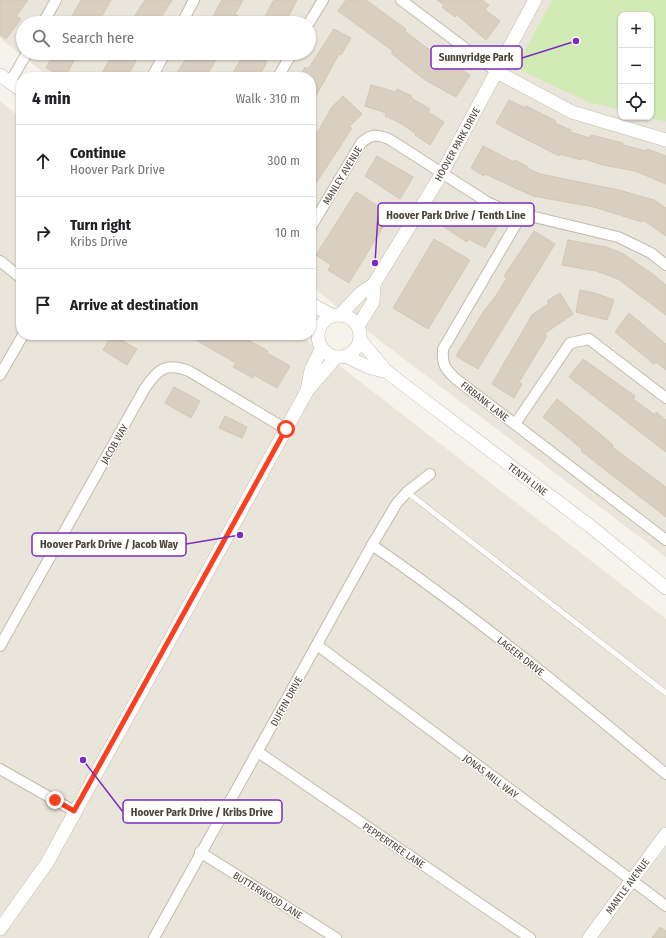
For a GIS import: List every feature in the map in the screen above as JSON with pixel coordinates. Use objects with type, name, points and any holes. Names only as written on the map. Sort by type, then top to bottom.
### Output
[{"type":"street","points":[[47,16],[56,0]]},
{"type":"street","points":[[186,16],[194,0]]},
{"type":"street","points":[[313,16],[323,0]]},
{"type":"street","points":[[401,0],[497,72],[572,112],[666,140]]},
{"type":"street","name":"HOOVER PARK DRIVE","points":[[337,315],[361,293],[374,284],[442,173],[535,0]]},
{"type":"street","points":[[16,86],[5,78],[21,60]]},
{"type":"street","points":[[155,72],[161,60]]},
{"type":"street","points":[[281,72],[288,60]]},
{"type":"street","name":"MANLEY AVENUE","points":[[316,217],[361,143],[367,137],[377,134],[389,139],[487,202],[522,214],[618,237],[651,253],[666,264]]},
{"type":"street","name":"FIRBANK LANE","points":[[522,214],[443,349],[442,362],[447,371],[666,540]]},
{"type":"street","points":[[0,261],[16,274]]},
{"type":"street","name":"HOOVER PARK DRIVE","points":[[358,326],[373,302],[374,284]]},
{"type":"street","points":[[316,306],[353,320],[358,326],[360,340],[353,352],[341,356],[330,355],[322,348],[316,331]]},
{"type":"street","points":[[318,334],[323,323],[337,315]]},
{"type":"street","points":[[515,424],[570,344],[582,340],[589,339],[666,398]]},
{"type":"street","points":[[0,376],[20,340]]},
{"type":"street","name":"TENTH LINE","points":[[360,340],[387,372],[590,526],[666,588]]},
{"type":"street","points":[[307,391],[311,370],[322,348]]},
{"type":"street","points":[[0,929],[48,863],[74,811],[307,391],[341,356]]},
{"type":"street","name":"TENTH LINE","points":[[341,356],[368,367],[387,372]]},
{"type":"street","name":"JACOB WAY","points":[[0,646],[145,388],[158,371],[173,366],[189,371],[286,429]]},
{"type":"street","name":"DUFFIN DRIVE","points":[[154,938],[200,852],[258,752],[372,544],[397,503],[407,492],[430,474]]},
{"type":"street","name":"LAGEER DRIVE","points":[[372,544],[437,590],[587,708],[666,774]]},
{"type":"street","name":"JONAS MILL WAY","points":[[317,645],[666,906]]},
{"type":"street","name":"PEPPERTREE LANE","points":[[258,752],[530,938]]},
{"type":"street","points":[[0,769],[74,811]]},
{"type":"street","name":"MANTLE AVENUE","points":[[589,938],[630,880],[666,834]]},
{"type":"street","name":"BUTTERWOOD LANE","points":[[200,852],[336,938]]},
{"type":"lane","points":[[407,492],[666,693]]},
{"type":"shaded area","points":[[0,0],[666,0],[666,557],[379,340],[316,290],[316,72],[43,72],[28,60],[316,60],[316,16],[16,16],[16,51],[0,38]]},
{"type":"shaded area","points":[[0,101],[16,114],[16,340],[306,340],[666,619],[666,938],[0,938]]},
{"type":"green space","points":[[552,0],[666,0],[666,122],[654,119],[654,12],[618,12],[618,109],[588,102],[516,68]]},
{"type":"building","points":[[0,0],[28,0],[16,16],[16,26],[6,39],[0,35]]},
{"type":"building","points":[[81,0],[111,0],[102,16],[72,16]]},
{"type":"building","points":[[145,0],[172,0],[162,16],[135,16]]},
{"type":"building","points":[[222,0],[243,0],[235,14],[238,16],[213,16]]},
{"type":"building","points":[[274,0],[297,0],[289,16],[265,16]]},
{"type":"building","points":[[346,0],[366,0],[406,29],[405,31],[424,46],[470,75],[456,97],[425,80],[391,53],[393,51],[338,11]]},
{"type":"building","points":[[437,0],[482,0],[489,5],[485,10],[500,21],[486,40],[457,15],[455,17],[442,7],[444,5]]},
{"type":"building","points":[[334,29],[351,38],[341,55],[339,54],[316,96],[316,72],[302,72],[305,67],[308,69],[314,60],[316,60],[316,57]]},
{"type":"building","points":[[50,60],[74,60],[68,72],[54,72],[46,68]]},
{"type":"building","points":[[109,60],[136,60],[130,72],[103,72]]},
{"type":"building","points":[[185,60],[216,60],[209,72],[177,72]]},
{"type":"building","points":[[240,60],[266,60],[267,62],[262,72],[234,72]]},
{"type":"building","points":[[371,85],[396,92],[397,89],[412,96],[411,98],[430,109],[428,112],[444,122],[430,145],[402,124],[385,116],[386,113],[365,106]]},
{"type":"building","points":[[343,96],[362,114],[349,127],[352,128],[316,183],[316,134],[332,107]]},
{"type":"building","points":[[509,100],[525,108],[526,106],[556,121],[555,123],[571,130],[570,132],[590,138],[591,135],[623,143],[623,145],[646,151],[647,149],[666,156],[666,184],[635,171],[603,165],[582,158],[581,160],[560,154],[559,156],[510,131],[496,123]]},
{"type":"building","points":[[483,146],[514,162],[515,160],[540,174],[619,190],[654,200],[666,208],[666,236],[643,220],[642,222],[594,207],[533,196],[485,174],[484,176],[471,168]]},
{"type":"building","points":[[377,156],[413,177],[400,199],[365,176]]},
{"type":"building","points":[[356,192],[391,214],[349,283],[328,270],[331,265],[316,255]]},
{"type":"building","points":[[453,202],[481,220],[483,217],[498,225],[485,248],[469,239],[467,242],[441,225]]},
{"type":"building","points":[[534,231],[555,244],[478,369],[456,356],[507,278],[504,276]]},
{"type":"building","points":[[434,239],[470,260],[428,329],[393,308]]},
{"type":"building","points":[[568,240],[606,247],[622,253],[654,275],[666,285],[666,315],[618,279],[596,271],[562,265]]},
{"type":"building","points":[[580,290],[595,293],[614,300],[607,320],[576,312]]},
{"type":"building","points":[[560,293],[573,314],[544,334],[547,336],[519,382],[522,384],[514,398],[492,384],[532,315],[549,303],[547,301]]},
{"type":"building","points":[[629,313],[666,344],[666,370],[656,362],[654,364],[615,332]]},
{"type":"building","points":[[109,340],[121,340],[137,349],[127,365],[103,350]]},
{"type":"building","points":[[196,340],[248,340],[290,366],[277,388],[254,375],[253,378],[233,367],[236,363]]},
{"type":"building","points":[[583,359],[635,396],[633,399],[655,415],[656,412],[666,420],[666,452],[569,377]]},
{"type":"building","points":[[174,387],[200,401],[191,418],[165,403]]},
{"type":"building","points":[[557,399],[613,445],[612,447],[666,487],[666,517],[581,451],[582,449],[543,417]]},
{"type":"building","points":[[225,416],[247,427],[242,438],[219,428]]},
{"type":"building","points":[[660,927],[666,931],[666,938],[652,938]]},
{"type":"place","name":"Sunnyridge Park","points":[[576,41]]},
{"type":"place","name":"Hoover Park Drive / Tenth Line","points":[[375,263]]},
{"type":"place","name":"Hoover Park Drive / Jacob Way","points":[[240,535]]},
{"type":"place","name":"Hoover Park Drive / Kribs Drive","points":[[83,760]]},
{"type":"route","points":[[55,800],[74,811],[286,429]]}]
